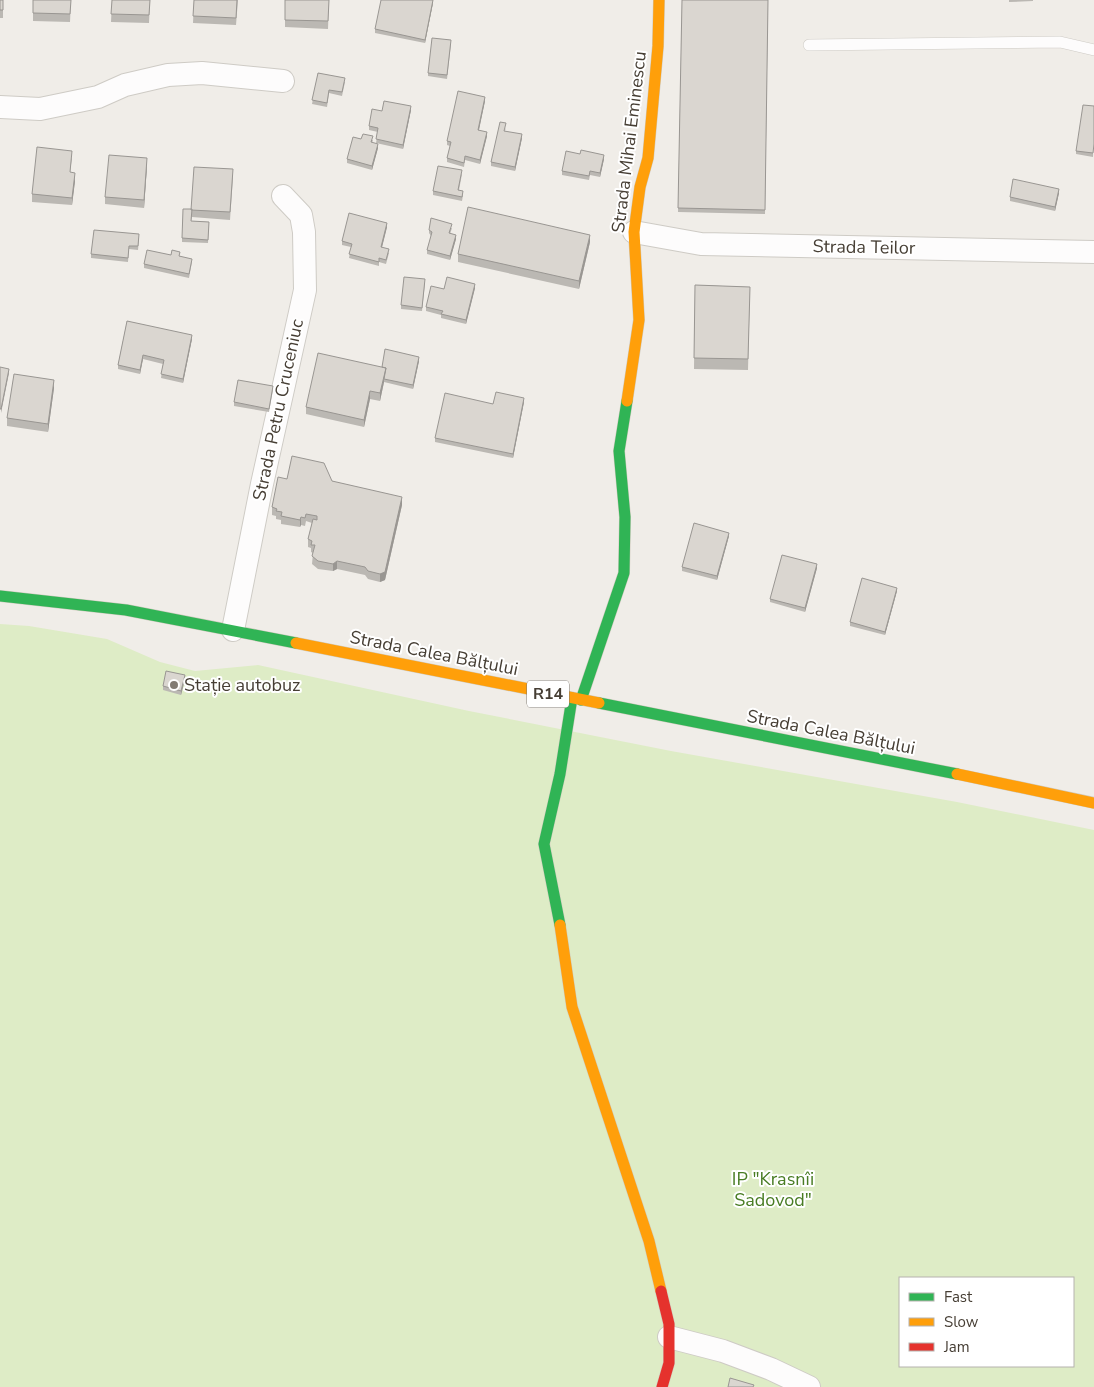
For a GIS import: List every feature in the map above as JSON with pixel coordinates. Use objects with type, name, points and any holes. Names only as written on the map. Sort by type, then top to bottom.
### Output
[{"type":"street","name":"Strada Mihai Eminescu","points":[[659,0],[658,46],[648,158],[640,187],[634,232],[639,320],[619,451],[625,517],[624,573],[576,699],[544,844],[556,901],[572,1007],[649,1241],[669,1324],[669,1363],[662,1387]]},
{"type":"street","points":[[0,107],[40,109],[98,97],[125,85],[168,75],[202,74],[283,81]]},
{"type":"street","name":"Strada Petru Cruceniuc","points":[[233,630],[262,484],[305,290],[304,232],[301,215],[283,196]]},
{"type":"street","name":"Strada Teilor","points":[[634,232],[701,244],[1094,252]]},
{"type":"street","name":"Strada Calea Bălțului","points":[[0,596],[126,610],[233,630],[983,779],[1094,803]]},
{"type":"street","points":[[669,1337],[723,1351],[770,1369],[809,1387]]},
{"type":"lane","points":[[809,45],[1060,42],[1094,50]]},
{"type":"green space","name":"IP \"Krasnîi Sadovod\"","points":[[0,624],[29,626],[107,639],[160,662],[195,671],[258,665],[469,711],[671,751],[957,802],[1094,830],[1094,1387],[0,1387]]},
{"type":"building","points":[[0,0],[3,0],[3,10],[0,10]]},
{"type":"building","points":[[33,0],[71,0],[70,14],[33,13]]},
{"type":"building","points":[[112,0],[150,0],[149,15],[111,14]]},
{"type":"building","points":[[194,0],[237,0],[236,18],[193,16]]},
{"type":"building","points":[[285,0],[329,0],[328,21],[285,20]]},
{"type":"building","points":[[381,0],[433,0],[425,40],[375,29]]},
{"type":"building","points":[[682,0],[768,0],[765,210],[678,208]]},
{"type":"building","points":[[432,38],[451,40],[447,75],[428,73]]},
{"type":"building","points":[[318,73],[345,78],[342,92],[329,90],[327,103],[312,100]]},
{"type":"building","points":[[458,91],[485,97],[478,130],[487,132],[480,160],[465,156],[464,163],[447,158],[451,142],[447,141]]},
{"type":"building","points":[[384,101],[411,106],[403,145],[376,139],[378,128],[369,126],[372,109],[382,111]]},
{"type":"building","points":[[1083,105],[1094,106],[1093,153],[1076,151]]},
{"type":"building","points":[[500,122],[506,123],[504,131],[522,134],[515,167],[491,162]]},
{"type":"building","points":[[363,134],[373,136],[371,142],[378,144],[372,166],[347,159],[353,137],[361,139]]},
{"type":"building","points":[[37,147],[72,151],[70,172],[75,173],[72,198],[32,194]]},
{"type":"building","points":[[581,150],[604,155],[600,173],[590,171],[589,176],[562,171],[566,151],[580,154]]},
{"type":"building","points":[[109,155],[147,158],[144,200],[105,197]]},
{"type":"building","points":[[438,166],[462,170],[458,190],[463,191],[462,197],[433,191]]},
{"type":"building","points":[[194,167],[233,169],[230,212],[191,210]]},
{"type":"building","points":[[1013,179],[1059,189],[1055,207],[1010,197]]},
{"type":"building","points":[[468,207],[590,235],[579,281],[458,254]]},
{"type":"building","points":[[183,209],[192,209],[191,221],[209,222],[208,240],[182,238]]},
{"type":"building","points":[[349,213],[387,223],[381,247],[389,249],[386,260],[379,258],[379,262],[349,254],[352,244],[342,241]]},
{"type":"building","points":[[431,218],[452,224],[449,233],[456,235],[450,256],[427,250],[432,232],[429,230]]},
{"type":"building","points":[[94,230],[139,234],[138,246],[129,246],[128,258],[91,254]]},
{"type":"building","points":[[147,250],[171,255],[172,250],[180,252],[179,256],[192,259],[189,274],[144,264]]},
{"type":"building","points":[[404,277],[425,279],[422,308],[401,305]]},
{"type":"building","points":[[447,277],[475,284],[466,320],[441,314],[443,311],[426,307],[431,286],[444,289]]},
{"type":"building","points":[[695,285],[750,287],[748,359],[694,358]]},
{"type":"building","points":[[127,321],[192,335],[183,379],[161,374],[164,360],[143,355],[140,370],[118,365]]},
{"type":"building","points":[[385,349],[419,357],[413,385],[384,379],[386,368],[382,367]]},
{"type":"building","points":[[318,353],[386,368],[380,393],[370,391],[364,420],[306,407]]},
{"type":"building","points":[[0,367],[9,369],[1,409],[0,409]]},
{"type":"building","points":[[14,374],[54,380],[48,424],[7,418]]},
{"type":"building","points":[[238,380],[273,386],[269,409],[234,402]]},
{"type":"building","points":[[496,392],[524,398],[513,454],[435,438],[445,393],[493,404]]},
{"type":"building","points":[[292,456],[324,463],[332,481],[402,497],[385,572],[380,574],[368,571],[365,567],[337,561],[333,564],[318,561],[312,556],[315,545],[311,545],[312,541],[308,539],[313,519],[317,520],[317,516],[306,514],[305,518],[301,517],[300,520],[281,516],[282,512],[276,511],[277,509],[272,507],[278,477],[287,479]]},
{"type":"building","points":[[694,523],[729,533],[717,576],[682,567]]},
{"type":"building","points":[[782,555],[817,564],[805,608],[770,599]]},
{"type":"building","points":[[862,578],[897,588],[885,632],[850,622]]},
{"type":"building","name":"Stație autobuz","points":[[166,671],[185,675],[181,691],[163,686]]},
{"type":"building","points":[[730,1378],[754,1385],[753,1387],[728,1387]]},
{"type":"traffic: fast","points":[[581,700],[624,573],[625,517],[619,451],[627,401]]},
{"type":"traffic: fast","points":[[0,596],[126,610],[296,643]]},
{"type":"traffic: fast","points":[[560,925],[544,844],[560,774],[572,698]]},
{"type":"traffic: fast","points":[[599,703],[957,774]]},
{"type":"traffic: slow","points":[[627,401],[639,320],[634,232],[640,187],[648,158],[658,46],[659,0]]},
{"type":"traffic: slow","points":[[296,643],[599,703]]},
{"type":"traffic: slow","points":[[957,774],[1094,803]]},
{"type":"traffic: slow","points":[[560,925],[572,1007],[649,1241],[661,1291]]},
{"type":"traffic: jam","points":[[661,1291],[669,1324],[669,1363],[662,1387]]},
{"type":"place","name":"Stație autobuz","points":[[174,685]]}]
